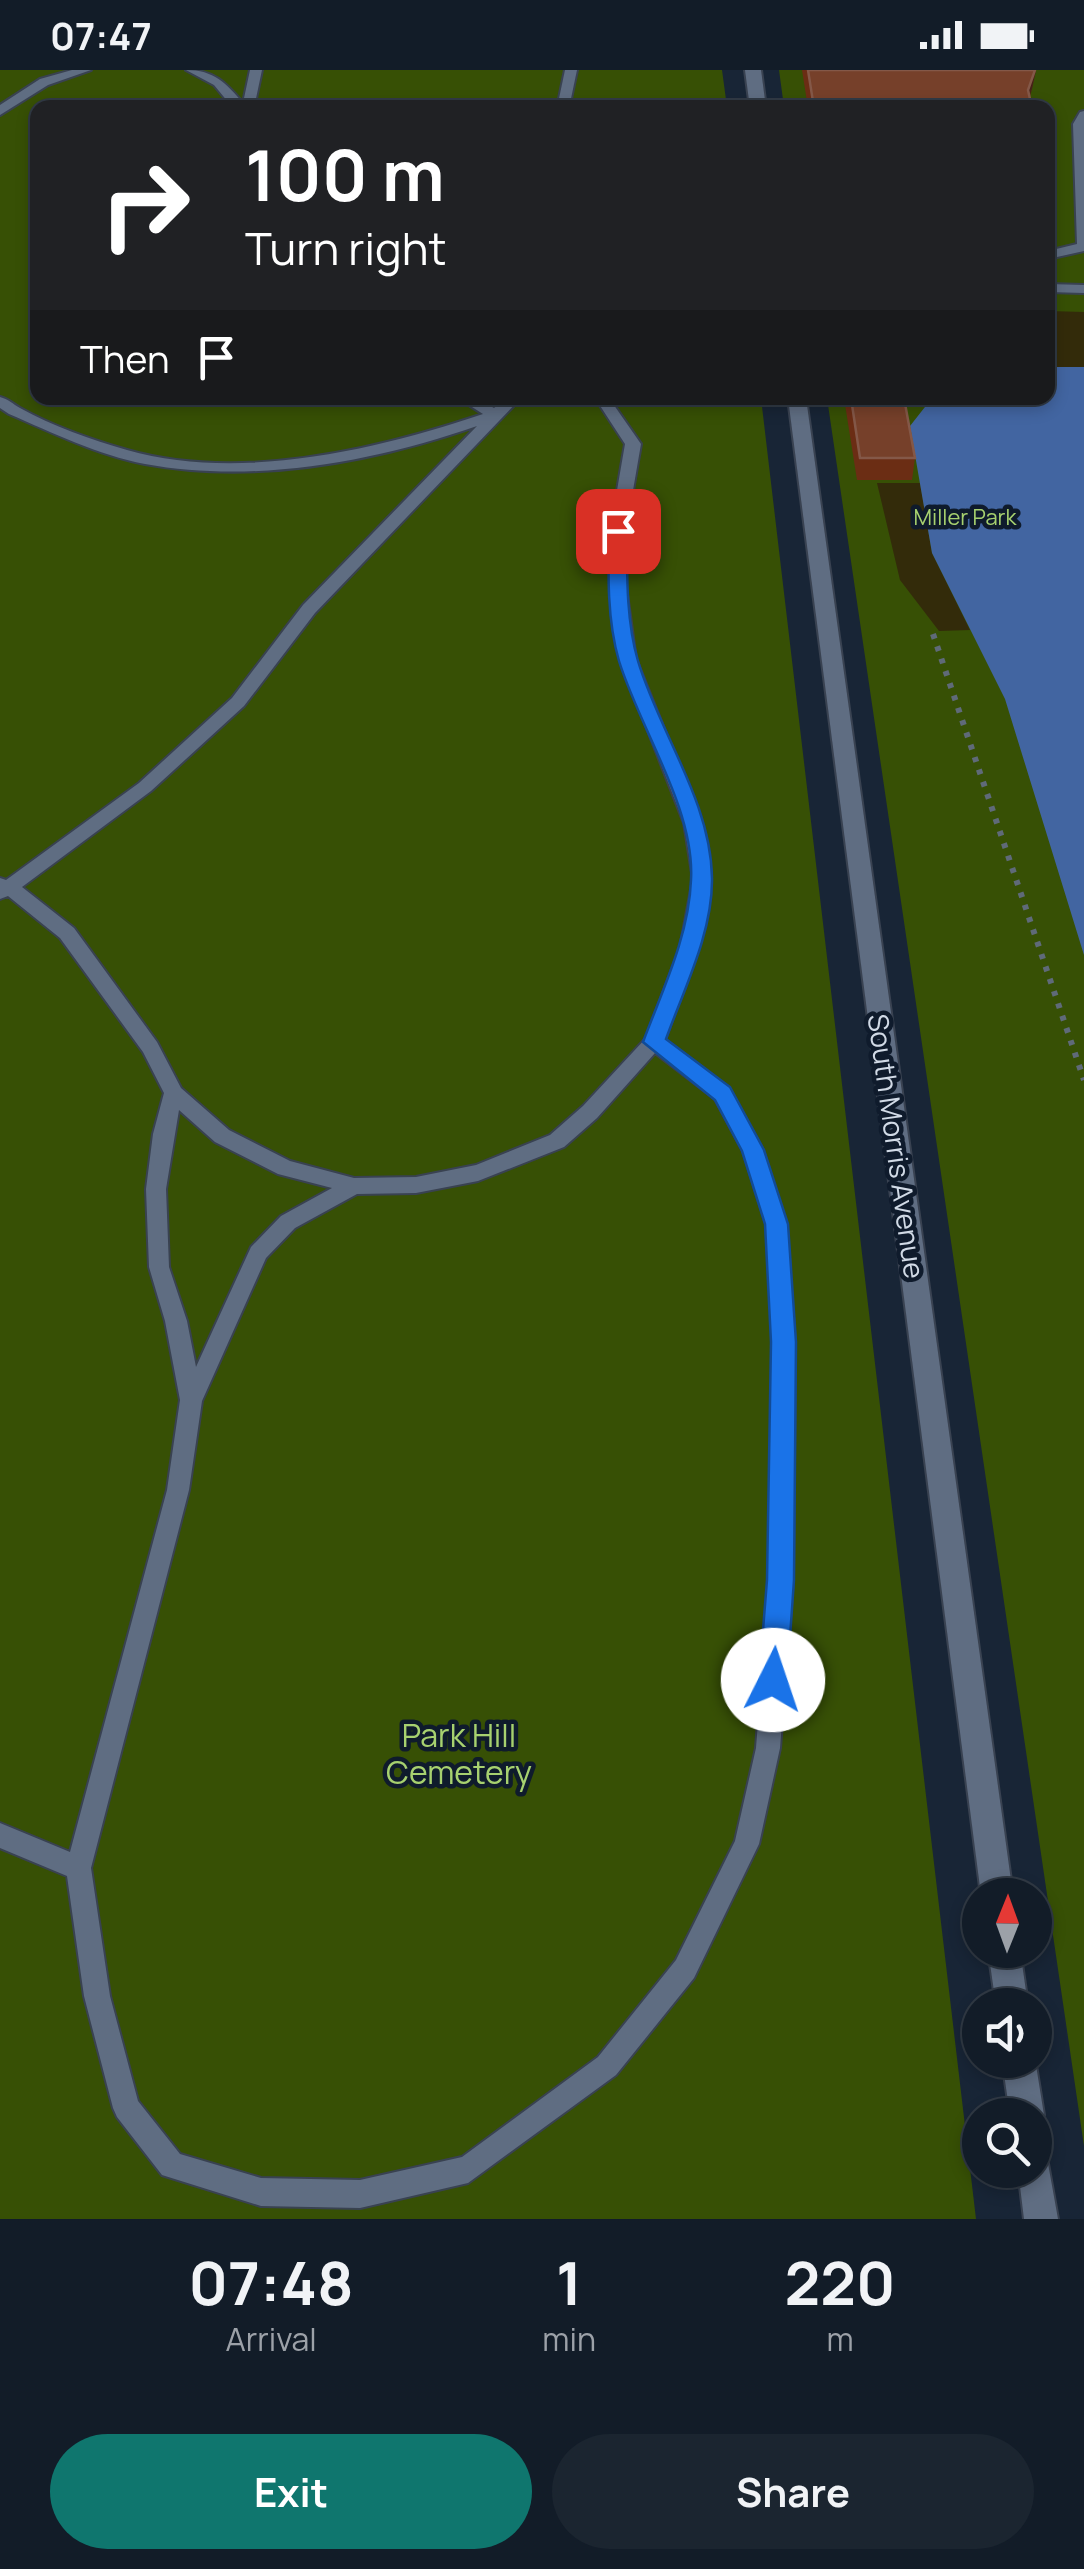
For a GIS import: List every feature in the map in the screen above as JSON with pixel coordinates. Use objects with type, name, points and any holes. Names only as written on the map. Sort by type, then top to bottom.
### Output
[{"type":"main road","points":[[753,70],[757,100]]},
{"type":"main road","name":"South Morris Avenue","points":[[798,405],[995,1878]]},
{"type":"main road","points":[[1037,2188],[1042,2219]]},
{"type":"lane","points":[[30,70],[44,82]]},
{"type":"lane","points":[[0,111],[44,82],[85,70]]},
{"type":"lane","points":[[192,70],[218,82],[233,100]]},
{"type":"lane","points":[[250,100],[256,70]]},
{"type":"lane","points":[[565,100],[571,70]]},
{"type":"lane","points":[[1055,253],[1084,246],[1078,124],[1084,116]]},
{"type":"lane","points":[[1055,288],[1084,290]]},
{"type":"lane","points":[[0,401],[14,411],[142,459],[197,466],[260,467],[425,441],[498,413]]},
{"type":"lane","points":[[480,405],[498,413]]},
{"type":"lane","points":[[507,405],[355,559],[238,702],[144,787],[3,888],[67,933],[131,1020],[174,1092],[222,1136],[285,1168],[354,1186],[416,1185],[478,1173],[557,1141],[654,1042],[689,948],[702,879],[693,823],[628,659],[618,587],[618,531],[633,444],[607,405]]},
{"type":"lane","points":[[354,1186],[288,1222],[258,1253],[191,1402],[178,1490],[78,1868],[97,1996],[126,2108],[172,2165],[261,2192],[360,2194],[468,2169],[607,2066],[685,1969],[747,1844],[768,1748],[780,1580],[784,1342],[776,1224],[753,1150],[722,1094],[654,1042]]},
{"type":"lane","points":[[174,1092],[163,1134],[156,1189],[159,1267],[176,1321],[191,1402]]},
{"type":"lane","points":[[0,1834],[78,1868]]},
{"type":"path","points":[[934,634],[1084,1080]]},
{"type":"green space","name":"Park Hill Cemetery","points":[[0,70],[722,70],[726,100],[30,100],[30,405],[762,405],[962,2100],[962,2188],[972,2188],[976,2219],[0,2219]]},
{"type":"green space","name":"Miller Park","points":[[779,70],[1084,70],[1084,2146],[1052,1928],[1052,1878],[1045,1878],[828,405],[1055,405],[1055,100],[783,100]]},
{"type":"sand","points":[[1055,311],[1084,312],[1084,367],[1055,367]]},
{"type":"sand","points":[[877,483],[920,483],[932,553],[970,630],[939,631],[900,580]]},
{"type":"water","points":[[1055,367],[1084,367],[1084,955],[1005,699],[932,553],[910,426],[926,405],[1055,405]]},
{"type":"building","points":[[808,70],[1035,70],[1028,90],[1030,100],[813,100]]},
{"type":"building","points":[[852,405],[905,405],[915,458],[860,458]]},
{"type":"route","points":[[618,531],[618,587],[628,659],[693,823],[702,879],[689,948],[654,1042],[722,1094],[753,1150],[776,1224],[784,1342],[780,1580],[773,1680]]}]
